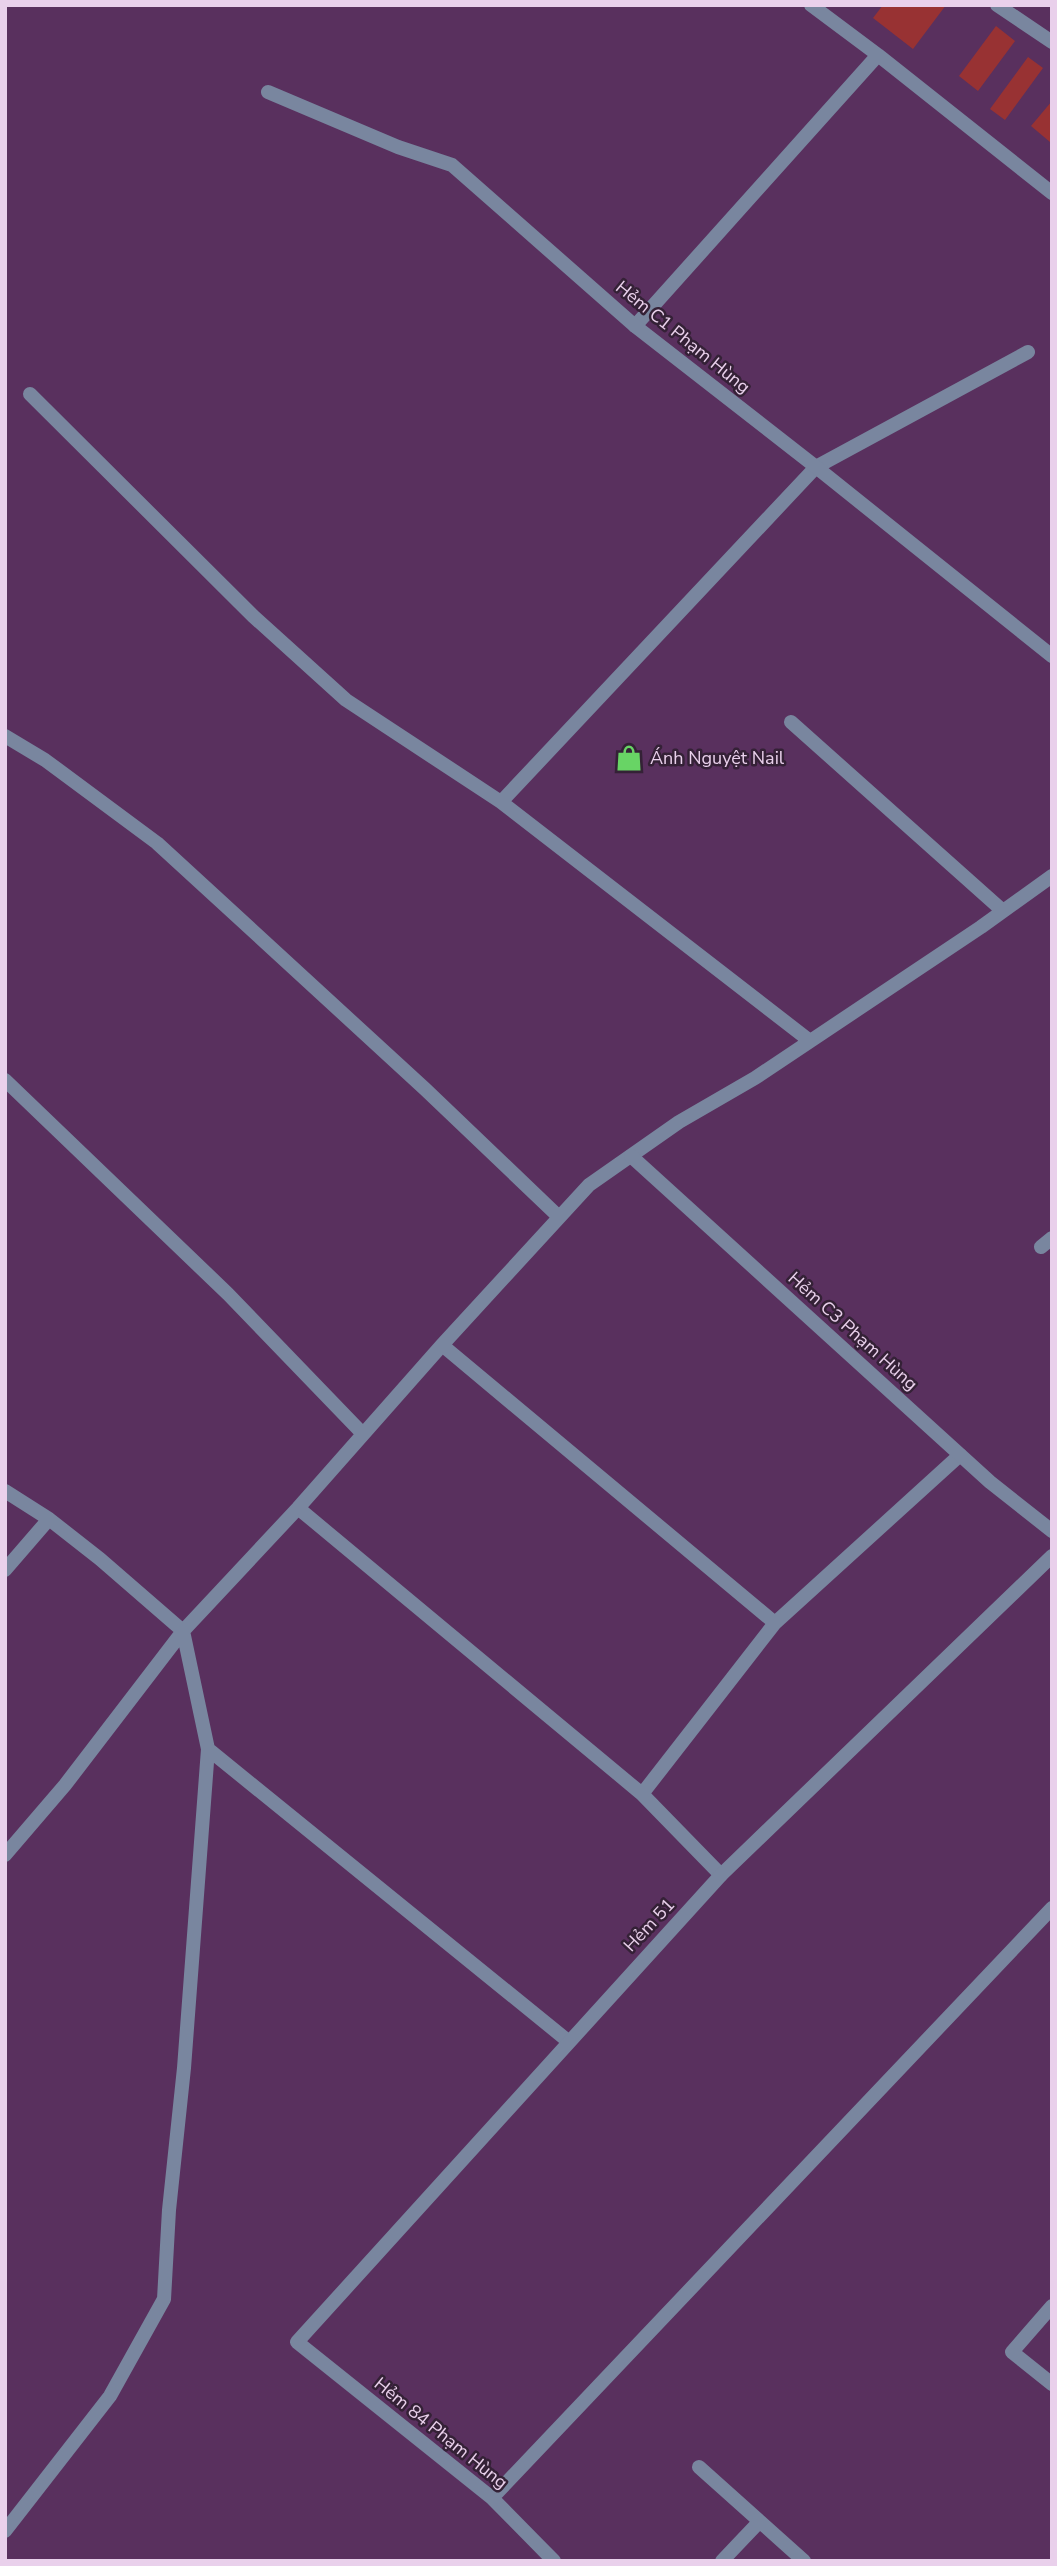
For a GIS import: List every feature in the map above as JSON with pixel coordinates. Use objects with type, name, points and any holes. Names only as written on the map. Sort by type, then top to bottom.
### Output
[{"type":"street","points":[[811,5],[1052,193]]},
{"type":"street","points":[[998,5],[1052,42]]},
{"type":"street","points":[[635,326],[878,55]]},
{"type":"street","name":"Hẻm C1 Phạm Hùng","points":[[268,92],[398,147],[452,165],[635,326],[1052,656]]},
{"type":"street","points":[[501,802],[816,467],[1028,352]]},
{"type":"street","points":[[30,394],[253,616],[346,700],[501,802],[810,1041]]},
{"type":"street","points":[[791,722],[1003,911]]},
{"type":"street","points":[[5,736],[45,760],[157,843],[425,1089],[559,1217]]},
{"type":"street","points":[[5,1855],[65,1785],[183,1631],[298,1508],[442,1345],[589,1185],[679,1122],[755,1078],[1052,876]]},
{"type":"street","points":[[5,1080],[228,1294],[363,1434]]},
{"type":"street","name":"Hẻm C3 Phạm Hùng","points":[[631,1156],[960,1455],[1052,1531]]},
{"type":"street","points":[[442,1345],[775,1623]]},
{"type":"street","points":[[642,1794],[775,1623],[960,1455]]},
{"type":"street","points":[[5,1491],[49,1519],[100,1559],[183,1631],[208,1749],[184,2067],[169,2210],[164,2299],[110,2396],[5,2531]]},
{"type":"street","points":[[298,1508],[642,1794],[721,1875]]},
{"type":"street","points":[[5,1570],[49,1519]]},
{"type":"street","name":"Hẻm 51","points":[[297,2342],[721,1875],[1052,1556]]},
{"type":"street","points":[[208,1749],[568,2041]]},
{"type":"street","points":[[492,2498],[1052,1908]]},
{"type":"street","points":[[1052,2306],[1012,2352],[1052,2384]]},
{"type":"street","name":"Hẻm 84 Phạm Hùng","points":[[297,2342],[492,2498],[554,2561]]},
{"type":"street","points":[[699,2467],[804,2561]]},
{"type":"street","points":[[722,2561],[759,2522]]},
{"type":"building","points":[[883,5],[946,5],[913,49],[873,18]]},
{"type":"building","points":[[996,26],[1015,41],[978,91],[959,76]]},
{"type":"building","points":[[1028,57],[1043,68],[1005,120],[990,109]]},
{"type":"building","points":[[1052,101],[1052,140],[1050,142],[1031,126]]},
{"type":"place","name":"Ánh Nguyệt Nail","points":[[629,758]]}]
